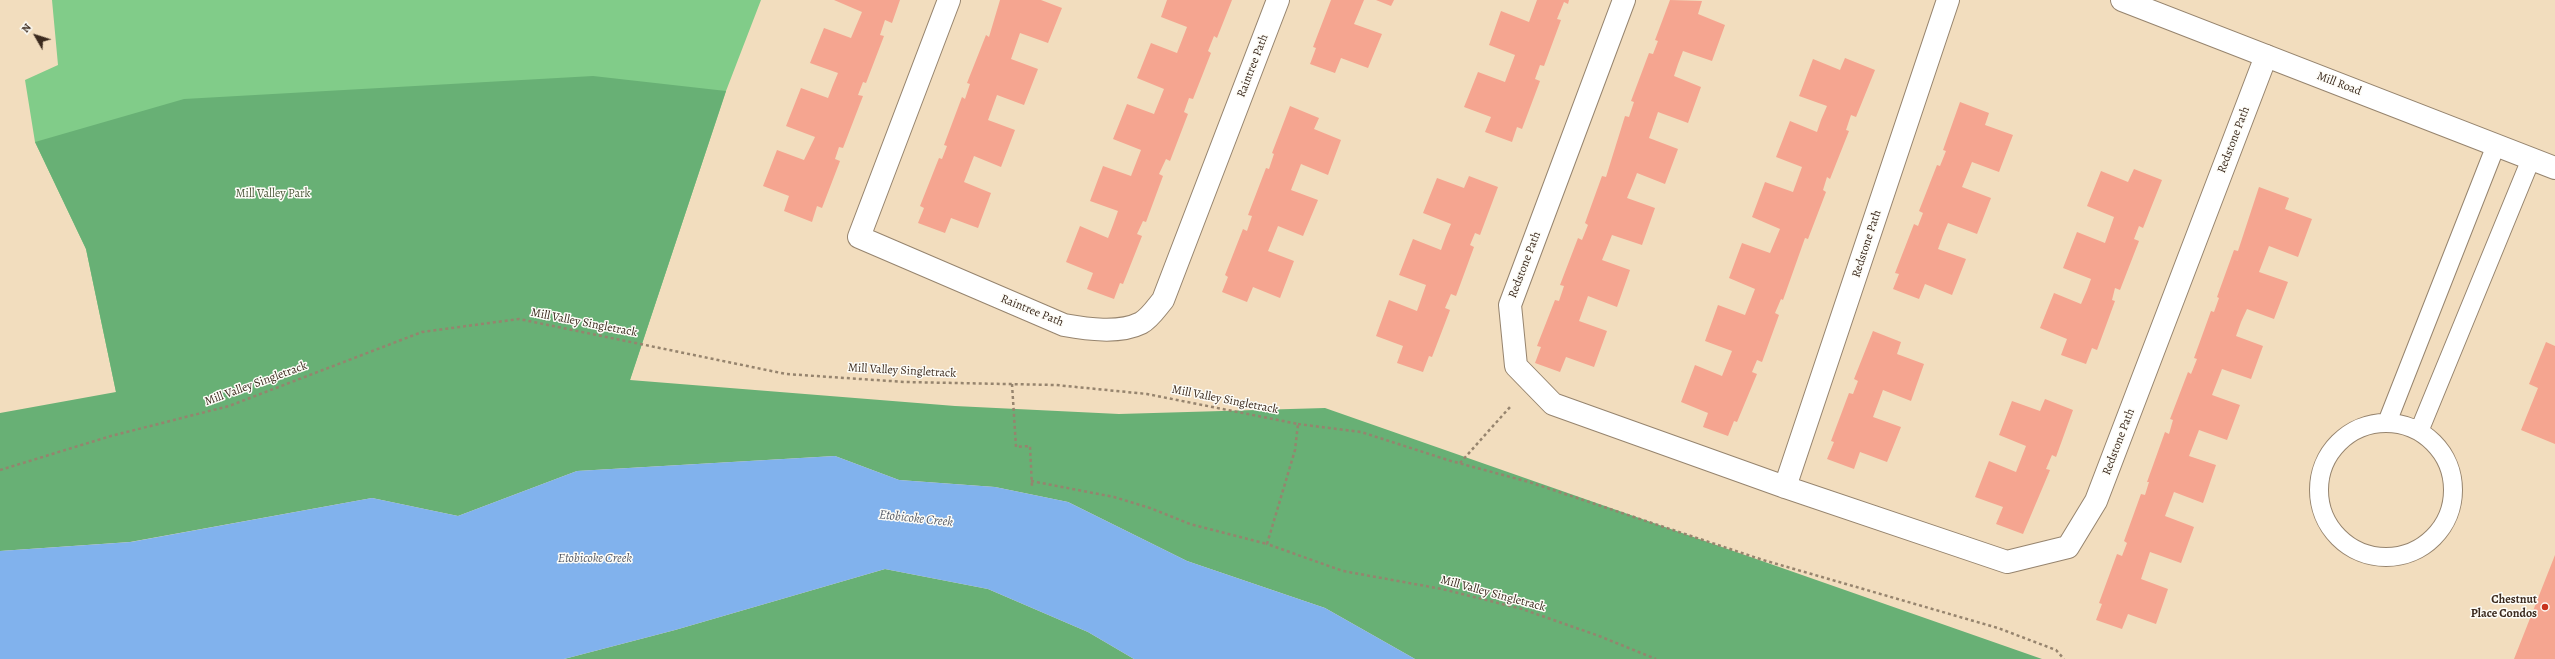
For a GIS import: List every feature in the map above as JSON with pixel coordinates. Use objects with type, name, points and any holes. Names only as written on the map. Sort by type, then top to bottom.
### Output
[{"type":"street","name":"Raintree Path","points":[[949,0],[859,237],[1064,325],[1086,329],[1128,328],[1142,322],[1163,300],[1278,0]]},
{"type":"street","name":"Redstone Path","points":[[1624,0],[1510,305],[1516,366],[1553,404],[1785,487],[2007,562],[2068,547],[2096,501],[2266,56]]},
{"type":"street","name":"Redstone Path","points":[[1785,487],[1948,0]]},
{"type":"street","name":"Mill Road","points":[[2122,0],[2555,168]]},
{"type":"lane","points":[[2388,420],[2496,145]]},
{"type":"lane","points":[[2420,429],[2531,159]]},
{"type":"lane","points":[[2388,420],[2420,429],[2448,458],[2455,496],[2440,533],[2407,556],[2368,557],[2334,535],[2317,499],[2323,460],[2350,431],[2388,420]]},
{"type":"path","name":"Mill Valley Singletrack","points":[[0,470],[111,436],[229,406],[422,332],[519,319],[786,374],[905,382],[1056,385],[1147,394],[1298,424],[1361,432],[1460,464],[1529,482],[1763,560],[1998,628],[2056,650],[2064,659]]},
{"type":"path","points":[[1012,384],[1016,447],[1030,446],[1032,487]]},
{"type":"path","points":[[1460,464],[1533,384]]},
{"type":"path","points":[[1268,544],[1295,450],[1298,424]]},
{"type":"path","name":"Mill Valley Singletrack","points":[[1032,481],[1080,489],[1114,497],[1150,508],[1190,524],[1268,544],[1343,571],[1442,589],[1522,609],[1599,636],[1656,659]]},
{"type":"green space","name":"Mill Valley Park","points":[[52,0],[761,0],[726,91],[630,380],[116,392],[86,249],[35,142],[25,80],[58,65]]},
{"type":"green space","points":[[593,76],[726,91],[630,380],[955,406],[1119,414],[1325,408],[2042,659],[1415,659],[1325,608],[1187,561],[1068,502],[995,487],[899,480],[835,456],[577,471],[458,516],[372,498],[130,542],[0,551],[0,413],[116,392],[86,249],[35,142],[184,99]]},
{"type":"green space","points":[[885,569],[988,589],[1088,632],[1134,659],[564,659],[675,630]]},
{"type":"water","name":"Etobicoke Creek","points":[[835,456],[899,480],[995,487],[1068,502],[1187,561],[1325,608],[1415,659],[1134,659],[1088,632],[988,589],[885,569],[675,630],[564,659],[0,659],[0,551],[131,542],[372,498],[458,516],[577,471]]},
{"type":"building","points":[[834,0],[900,0],[892,23],[885,20],[880,35],[884,36],[866,83],[863,82],[858,95],[863,96],[843,148],[839,147],[835,159],[840,161],[822,208],[817,206],[812,222],[784,211],[789,196],[763,186],[777,150],[804,160],[815,137],[786,126],[801,88],[828,98],[838,73],[810,63],[824,28],[851,38],[862,12]]},
{"type":"building","points":[[1000,0],[1041,0],[1062,8],[1048,43],[1020,33],[1011,59],[1038,69],[1024,105],[997,95],[988,120],[1015,130],[1001,167],[974,156],[964,182],[991,193],[978,228],[951,218],[945,233],[918,223],[924,208],[920,206],[939,158],[942,159],[947,146],[944,145],[962,97],[965,99],[970,84],[967,83],[986,35],[989,37]]},
{"type":"building","points":[[1167,0],[1232,0],[1217,38],[1214,36],[1208,51],[1211,53],[1193,99],[1189,98],[1184,112],[1188,114],[1170,161],[1166,159],[1159,174],[1163,176],[1146,222],[1143,221],[1137,234],[1142,236],[1123,284],[1120,283],[1114,299],[1087,289],[1093,273],[1066,262],[1080,226],[1108,238],[1118,211],[1090,201],[1103,166],[1131,176],[1141,150],[1113,139],[1127,104],[1154,114],[1164,89],[1137,78],[1151,43],[1177,53],[1187,27],[1161,17]]},
{"type":"building","points":[[1331,0],[1364,0],[1354,24],[1382,34],[1368,68],[1341,58],[1335,73],[1310,64],[1316,48],[1313,47]]},
{"type":"building","points":[[1376,0],[1394,0],[1391,6]]},
{"type":"building","points":[[1537,0],[1569,0],[1568,4],[1564,2],[1557,19],[1561,20],[1544,66],[1540,65],[1535,79],[1540,81],[1522,129],[1517,127],[1512,142],[1485,132],[1491,117],[1464,107],[1478,72],[1505,82],[1515,55],[1489,45],[1501,11],[1529,22]]},
{"type":"building","points":[[1670,0],[1702,1],[1698,14],[1725,25],[1712,61],[1683,51],[1678,64],[1674,76],[1701,87],[1688,123],[1658,112],[1649,138],[1678,149],[1665,184],[1637,173],[1627,198],[1655,208],[1642,245],[1612,235],[1602,260],[1630,270],[1617,307],[1588,296],[1579,321],[1607,331],[1594,367],[1566,357],[1560,372],[1535,363],[1541,347],[1537,346],[1555,300],[1559,301],[1564,286],[1560,285],[1578,238],[1582,240],[1588,225],[1585,223],[1602,176],[1606,177],[1625,116],[1629,117],[1634,102],[1631,101],[1649,53],[1653,54],[1658,41],[1655,40]]},
{"type":"building","points":[[1845,58],[1875,70],[1856,117],[1851,115],[1846,130],[1849,131],[1830,179],[1827,177],[1823,190],[1826,192],[1808,239],[1805,238],[1783,300],[1781,299],[1775,313],[1779,315],[1762,362],[1757,360],[1752,372],[1757,374],[1737,422],[1734,421],[1728,436],[1703,427],[1708,413],[1681,402],[1695,365],[1722,376],[1732,351],[1705,341],[1718,305],[1745,315],[1755,289],[1729,278],[1742,243],[1770,253],[1780,229],[1752,217],[1765,182],[1793,192],[1802,167],[1776,157],[1790,121],[1817,132],[1827,106],[1799,96],[1813,59],[1840,70]]},
{"type":"building","points":[[1960,102],[1989,113],[1985,125],[2013,135],[1999,172],[1972,162],[1962,187],[1991,198],[1977,234],[1948,223],[1943,235],[1938,249],[1966,259],[1952,295],[1925,284],[1919,299],[1893,289],[1899,274],[1895,273],[1914,224],[1918,226],[1923,213],[1919,211],[1937,165],[1940,166],[1946,151],[1943,150]]},
{"type":"building","points":[[1290,106],[1319,118],[1314,129],[1341,140],[1328,175],[1301,164],[1291,190],[1318,200],[1303,236],[1278,226],[1268,251],[1294,261],[1280,298],[1253,287],[1247,302],[1222,292],[1228,277],[1225,275],[1243,229],[1247,231],[1252,216],[1248,215],[1266,168],[1269,169],[1274,154],[1272,153]]},
{"type":"building","points":[[2134,169],[2162,180],[2143,228],[2139,226],[2134,239],[2139,241],[2120,290],[2115,288],[2112,300],[2115,301],[2097,350],[2092,348],[2086,364],[2061,355],[2067,339],[2040,328],[2054,293],[2081,304],[2087,290],[2091,279],[2063,268],[2077,232],[2105,243],[2114,217],[2087,206],[2101,171],[2128,182]]},
{"type":"building","points":[[1469,176],[1498,187],[1480,235],[1475,233],[1470,245],[1474,247],[1456,296],[1451,294],[1445,308],[1450,310],[1432,357],[1429,356],[1423,372],[1397,363],[1403,346],[1376,336],[1389,300],[1417,311],[1426,285],[1399,275],[1413,239],[1441,250],[1451,224],[1423,213],[1437,178],[1464,188]]},
{"type":"building","points":[[2259,187],[2289,198],[2285,209],[2312,219],[2298,257],[2269,246],[2259,272],[2288,282],[2274,319],[2247,309],[2241,322],[2236,336],[2263,346],[2251,379],[2222,369],[2212,395],[2240,405],[2227,440],[2199,430],[2189,456],[2216,465],[2203,503],[2174,492],[2165,516],[2194,527],[2181,563],[2150,552],[2141,579],[2168,589],[2156,624],[2128,614],[2122,629],[2096,620],[2102,604],[2099,603],[2117,554],[2122,556],[2127,543],[2124,541],[2141,494],[2145,495],[2149,482],[2147,482],[2165,432],[2169,434],[2173,420],[2170,419],[2188,372],[2191,374],[2197,359],[2194,358],[2211,311],[2214,312],[2219,298],[2217,297],[2234,250],[2238,251]]},
{"type":"building","points":[[1873,331],[1901,342],[1897,354],[1924,364],[1911,401],[1883,390],[1873,417],[1901,427],[1887,462],[1860,452],[1854,469],[1827,459],[1834,442],[1831,441],[1849,393],[1853,394],[1858,381],[1854,379]]},
{"type":"building","points":[[2546,342],[2555,346],[2555,444],[2521,430],[2538,388],[2529,384]]},
{"type":"building","points":[[2045,399],[2073,410],[2056,457],[2052,455],[2046,469],[2050,470],[2023,534],[1996,524],[2003,507],[1975,497],[1989,461],[2016,472],[2026,446],[1999,435],[2012,401],[2040,411]]},
{"type":"building","name":"Chestnut Place Condos","points":[[2555,555],[2555,659],[2514,659]]},
{"type":"place","name":"Chestnut Place Condos","points":[[2545,607]]}]
